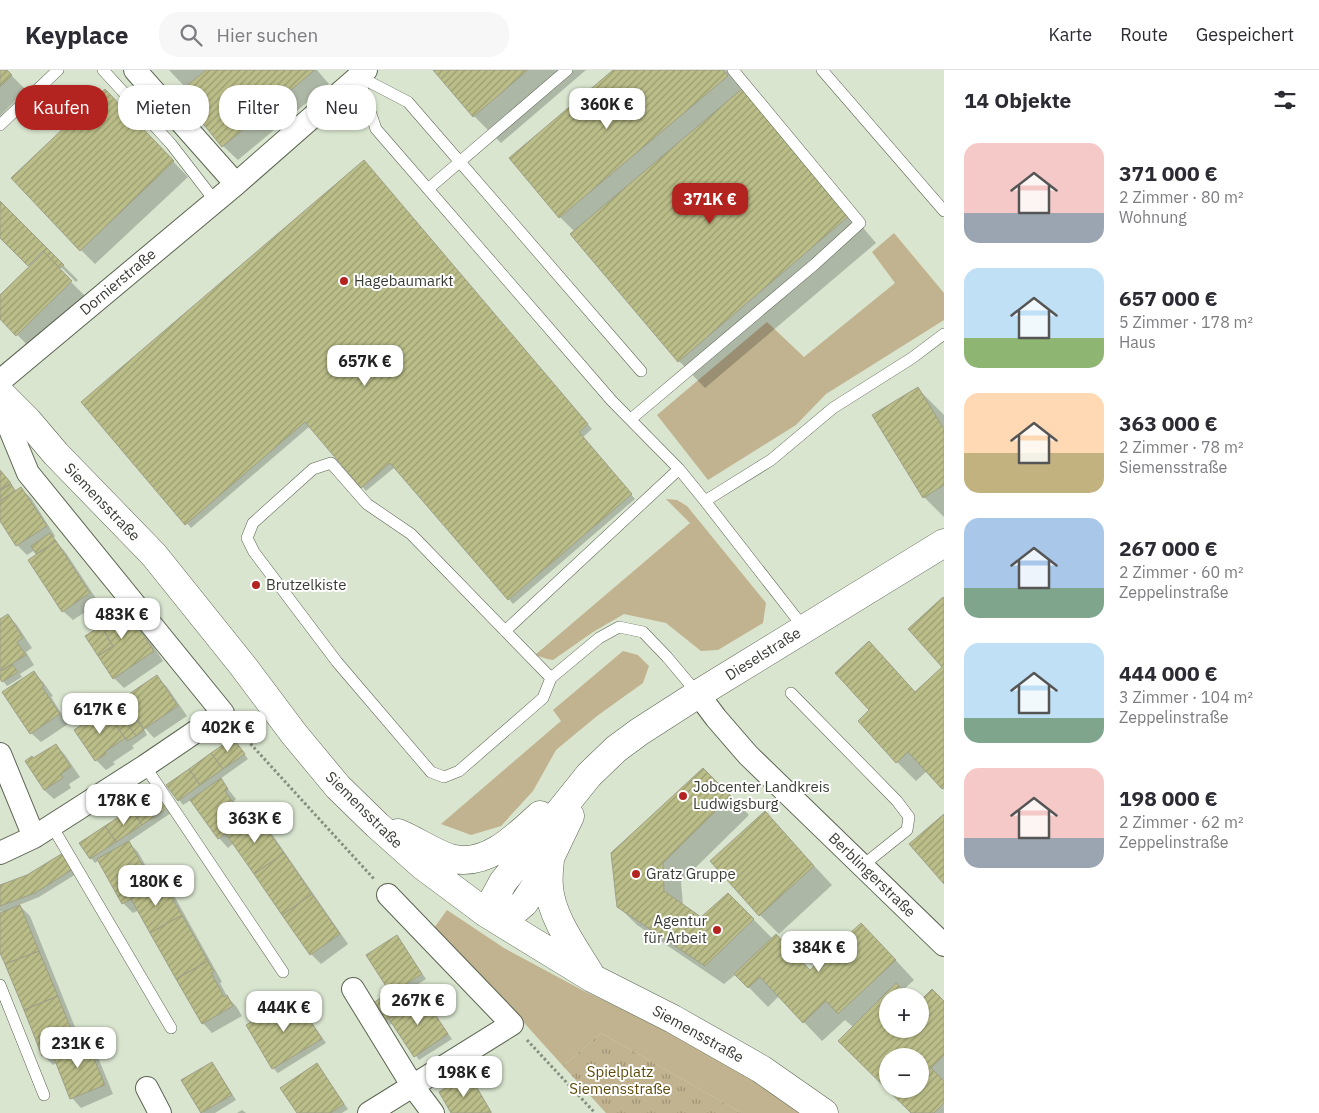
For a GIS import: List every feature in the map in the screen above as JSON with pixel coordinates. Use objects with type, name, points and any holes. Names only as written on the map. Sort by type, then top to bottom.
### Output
[{"type":"street","points":[[135,70],[236,184]]},
{"type":"street","name":"Dornierstraße","points":[[0,381],[236,184],[362,73]]},
{"type":"street","name":"Siemensstraße","points":[[0,393],[154,555],[244,666],[294,734],[338,787],[423,866],[494,918],[592,978],[673,1019],[760,1069],[824,1113]]},
{"type":"street","points":[[0,405],[28,473],[223,713],[145,766],[43,831],[0,853]]},
{"type":"street","name":"Dieselstraße","points":[[589,775],[616,749],[638,732],[944,543]]},
{"type":"street","name":"Berblingerstraße","points":[[698,694],[748,755],[944,945]]},
{"type":"street","points":[[0,754],[43,831]]},
{"type":"street","points":[[377,825],[409,837],[454,859],[473,860],[497,851],[516,837],[568,789],[589,775]]},
{"type":"street","points":[[494,918],[524,903],[539,881],[589,775]]},
{"type":"street","points":[[494,918],[503,882],[589,775]]},
{"type":"street","points":[[550,858],[549,888],[553,906],[561,926],[592,978]]},
{"type":"street","points":[[368,1113],[512,1024],[388,895]]},
{"type":"street","points":[[353,989],[412,1085],[433,1113]]},
{"type":"street","points":[[147,1088],[160,1113]]},
{"type":"lane","points":[[0,125],[58,70]]},
{"type":"lane","points":[[103,70],[171,144],[215,201]]},
{"type":"lane","points":[[428,189],[567,70]]},
{"type":"lane","points":[[631,419],[815,264],[860,223],[732,70]]},
{"type":"lane","points":[[822,70],[944,211]]},
{"type":"lane","points":[[362,73],[408,102],[641,371]]},
{"type":"lane","points":[[362,73],[376,128],[612,401],[679,469],[804,628]]},
{"type":"lane","points":[[705,501],[771,460],[833,408],[912,358],[944,334]]},
{"type":"lane","points":[[551,678],[411,534],[367,504],[331,463],[313,469],[253,523],[247,538],[254,552],[337,662],[431,772],[444,777],[458,771],[543,698],[551,678],[599,638],[619,627],[643,632],[668,657],[698,694]]},
{"type":"lane","points":[[505,631],[679,469]]},
{"type":"lane","points":[[791,693],[897,801],[909,817],[907,830],[862,866]]},
{"type":"lane","points":[[145,766],[283,972]]},
{"type":"lane","points":[[43,831],[171,1028]]},
{"type":"lane","points":[[0,985],[44,1095]]},
{"type":"path","points":[[223,713],[388,895]]},
{"type":"path","points":[[512,1024],[594,1113]]},
{"type":"green space","points":[[894,233],[944,293],[944,320],[826,394],[796,425],[708,480],[657,415],[767,322],[804,357],[895,283],[872,252]]},
{"type":"green space","points":[[666,499],[677,500],[687,506],[766,603],[763,623],[718,650],[701,651],[666,623],[624,614],[593,632],[553,660],[535,655],[690,523]]},
{"type":"green space","points":[[623,651],[638,655],[649,666],[643,683],[597,716],[556,750],[533,791],[501,826],[471,835],[441,824],[561,721],[553,710]]},
{"type":"green space","points":[[447,910],[504,948],[582,990],[716,1056],[805,1113],[742,1113],[601,1033],[563,1066],[434,928]]},
{"type":"green space","name":"Spielplatz Siemensstraße","points":[[601,1033],[742,1113],[606,1113],[563,1066]]},
{"type":"building","points":[[0,70],[7,70],[12,75],[0,87]]},
{"type":"building","points":[[206,70],[315,70],[297,85],[219,85],[219,130],[243,130],[222,147],[208,130],[209,85],[188,85]]},
{"type":"building","points":[[433,70],[528,70],[473,117]]},
{"type":"building","points":[[613,70],[723,70],[728,76],[559,218],[509,158]]},
{"type":"building","points":[[743,88],[850,215],[678,362],[570,234]]},
{"type":"building","points":[[108,92],[118,103],[118,130],[144,130],[174,161],[80,251],[11,178],[62,130],[108,130]]},
{"type":"building","name":"Hagebaumarkt","points":[[364,160],[588,424],[579,432],[632,494],[508,600],[390,463],[361,488],[305,422],[185,525],[81,402]]},
{"type":"building","points":[[0,201],[64,265],[60,268],[43,251],[28,266],[0,238]]},
{"type":"building","points":[[44,252],[72,281],[16,336],[0,319],[0,295]]},
{"type":"building","points":[[918,387],[944,429],[944,485],[923,498],[872,415]]},
{"type":"building","points":[[0,470],[11,483],[0,490]]},
{"type":"building","points":[[11,484],[15,491],[0,501],[0,491]]},
{"type":"building","points":[[21,487],[47,526],[16,546],[0,521],[0,501]]},
{"type":"building","points":[[50,533],[56,541],[36,554],[31,546]]},
{"type":"building","points":[[56,541],[90,593],[62,612],[28,560]]},
{"type":"building","points":[[943,597],[944,787],[942,789],[908,752],[896,763],[858,721],[869,710],[835,673],[869,641],[915,692],[942,667],[908,629]]},
{"type":"building","points":[[120,600],[154,651],[113,679],[98,656],[113,646],[95,617]]},
{"type":"building","points":[[8,614],[23,638],[17,642],[26,655],[2,670],[0,667],[0,619]]},
{"type":"building","points":[[101,626],[113,646],[98,656],[85,636]]},
{"type":"building","points":[[12,664],[18,672],[2,682],[0,670],[2,671]]},
{"type":"building","points":[[34,671],[60,714],[30,734],[2,692]]},
{"type":"building","points":[[157,675],[178,706],[144,729],[123,698]]},
{"type":"building","points":[[105,709],[125,738],[95,761],[74,730]]},
{"type":"building","points":[[133,714],[144,730],[136,736],[124,719]]},
{"type":"building","points":[[124,719],[136,736],[127,741],[116,725]]},
{"type":"building","points":[[233,738],[245,754],[223,769],[211,753]]},
{"type":"building","points":[[56,744],[71,767],[61,774],[63,778],[44,790],[25,761]]},
{"type":"building","points":[[211,753],[223,769],[200,785],[189,769]]},
{"type":"building","points":[[703,768],[731,796],[663,863],[664,891],[701,917],[728,893],[754,919],[705,966],[617,907],[611,853]]},
{"type":"building","points":[[189,769],[200,785],[178,801],[166,785]]},
{"type":"building","points":[[221,778],[228,789],[225,791],[238,810],[241,809],[248,818],[218,839],[190,800]]},
{"type":"building","points":[[157,792],[167,808],[142,825],[131,809]]},
{"type":"building","points":[[131,809],[142,825],[116,842],[105,826]]},
{"type":"building","points":[[765,811],[814,866],[759,916],[710,861]]},
{"type":"building","points":[[255,813],[284,853],[254,874],[226,834]]},
{"type":"building","points":[[944,814],[944,884],[909,844]]},
{"type":"building","points":[[105,826],[116,842],[90,859],[79,843]]},
{"type":"building","points":[[129,841],[154,886],[122,904],[97,859]]},
{"type":"building","points":[[63,853],[73,869],[35,893],[0,906],[0,885],[27,875]]},
{"type":"building","points":[[284,853],[312,894],[282,915],[254,874]]},
{"type":"building","points":[[162,881],[182,915],[150,933],[131,899]]},
{"type":"building","points":[[312,894],[340,934],[310,955],[282,915]]},
{"type":"building","points":[[20,905],[39,951],[5,964],[0,953],[0,913]]},
{"type":"building","points":[[182,915],[208,961],[176,979],[150,933]]},
{"type":"building","points":[[861,923],[896,960],[838,1014],[826,1001],[803,1023],[760,977],[748,988],[734,974],[776,934],[810,970]]},
{"type":"building","points":[[397,935],[422,974],[391,994],[366,955]]},
{"type":"building","points":[[39,951],[58,996],[24,1010],[5,964]]},
{"type":"building","points":[[208,961],[214,972],[211,973],[224,997],[227,995],[233,1006],[202,1024],[176,979]]},
{"type":"building","points":[[896,983],[901,988],[891,988]]},
{"type":"building","points":[[932,989],[944,1001],[944,1055],[931,1068],[944,1081],[944,1103],[934,1113],[911,1113],[896,1098],[929,1098],[929,1048],[879,1048],[879,1081],[838,1041],[879,1000],[879,1038],[929,1038],[929,992]]},
{"type":"building","points":[[390,992],[391,994],[393,993],[404,1009],[385,1021],[373,1003]]},
{"type":"building","points":[[58,996],[76,1042],[42,1056],[24,1010]]},
{"type":"building","points":[[423,996],[448,1034],[414,1057],[389,1019]]},
{"type":"building","points":[[295,997],[322,1039],[272,1069],[246,1025]]},
{"type":"building","points":[[86,1039],[105,1085],[70,1099],[52,1053]]},
{"type":"building","points":[[212,1062],[232,1095],[201,1113],[181,1080]]},
{"type":"building","points":[[317,1063],[344,1104],[331,1113],[297,1113],[280,1088]]},
{"type":"building","points":[[469,1074],[490,1113],[451,1113],[439,1092]]},
{"type":"place","name":"Hagebaumarkt","points":[[344,281]]},
{"type":"place","name":"Brutzelkiste","points":[[256,585]]},
{"type":"place","name":"Jobcenter Landkreis Ludwigsburg","points":[[683,796]]},
{"type":"place","name":"Gratz Gruppe","points":[[636,874]]},
{"type":"place","name":"Agentur für Arbeit","points":[[717,930]]}]
